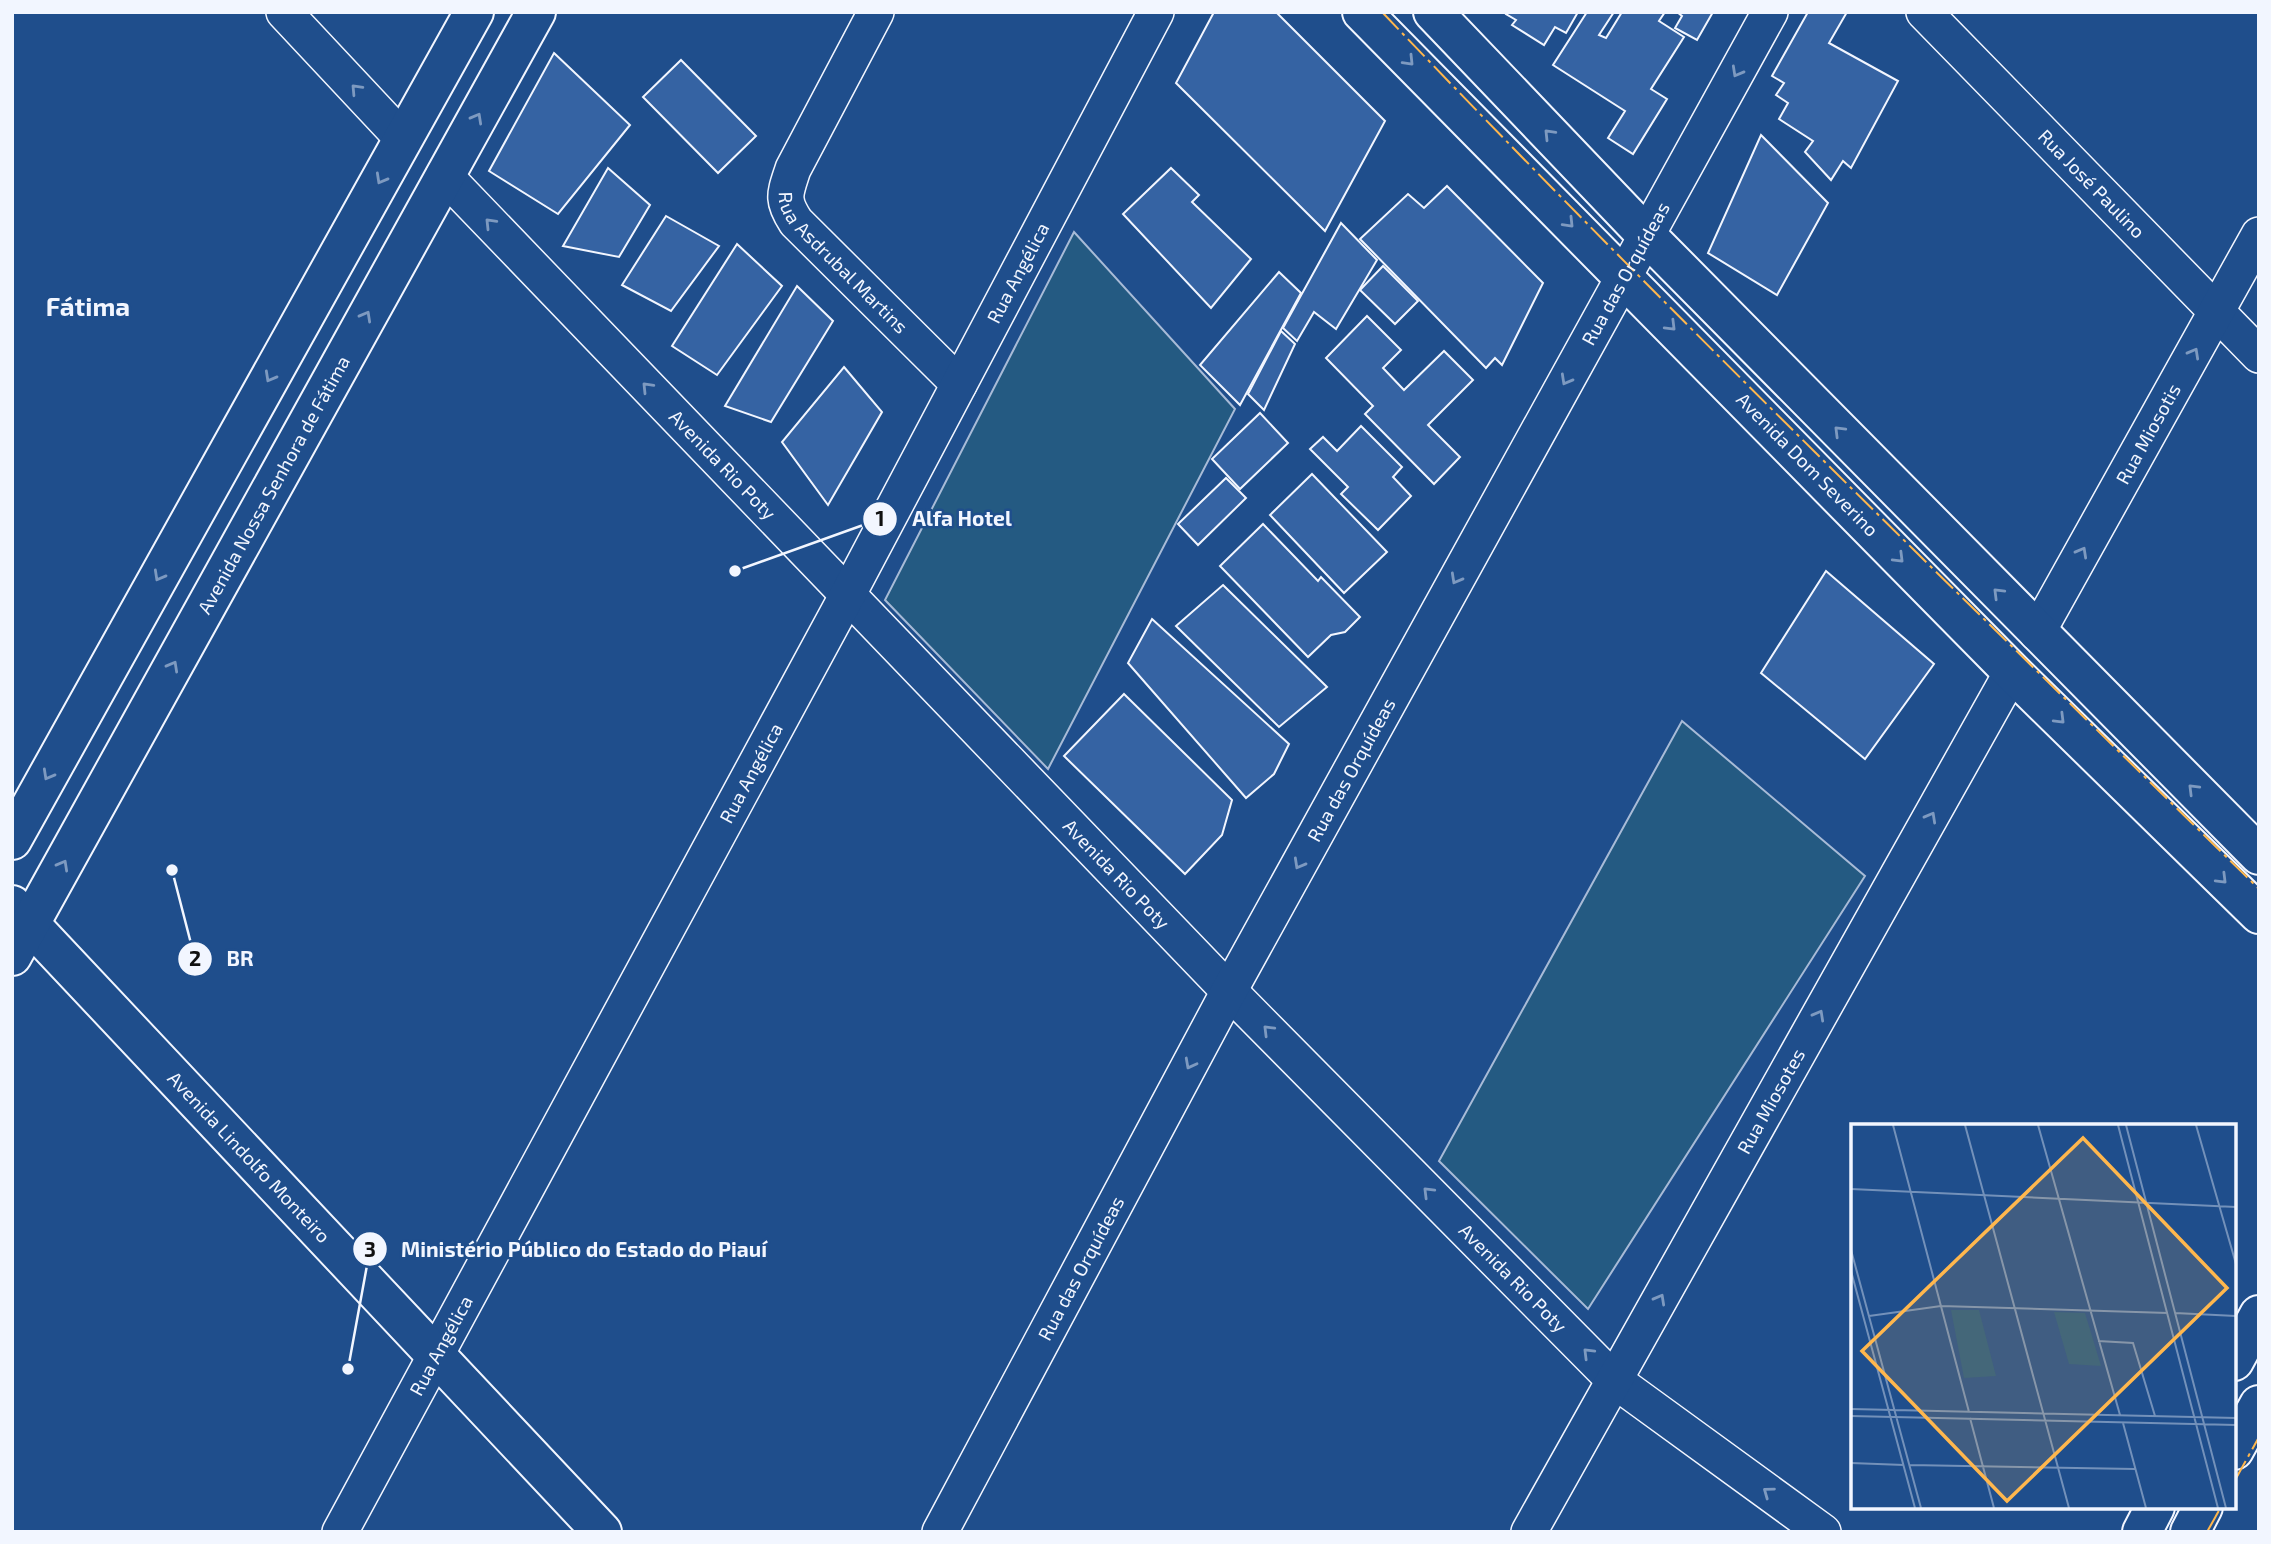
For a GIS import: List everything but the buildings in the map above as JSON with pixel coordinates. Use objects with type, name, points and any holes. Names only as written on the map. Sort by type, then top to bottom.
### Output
[{"type":"main road","points":[[12,840],[474,12]]},
{"type":"main road","name":"Avenida Nossa Senhora de Fátima","points":[[18,929],[536,12]]},
{"type":"main road","name":"Avenida Dom Severino","points":[[1362,12],[2012,672],[2259,914]]},
{"type":"main road","points":[[1433,12],[1647,236],[2259,855]]},
{"type":"main road","name":"Avenida Lindolfo Monteiro","points":[[18,929],[436,1357],[602,1532]]},
{"type":"main road","points":[[2236,1356],[2259,1315]]},
{"type":"main road","points":[[2236,1446],[2259,1405]]},
{"type":"main road","points":[[2142,1532],[2154,1509]]},
{"type":"main road","points":[[2190,1532],[2202,1509]]},
{"type":"street","points":[[284,12],[403,139]]},
{"type":"street","name":"Rua Asdrubal Martins","points":[[876,12],[793,169],[785,192],[786,207],[796,222],[958,384]]},
{"type":"street","name":"Rua Angélica","points":[[340,1532],[847,596],[1156,12]]},
{"type":"street","name":"Rua das Orquídeas","points":[[940,1532],[1229,991],[1770,12]]},
{"type":"street","name":"Rua José Paulino","points":[[1924,12],[2259,355]]},
{"type":"street","name":"Avenida Rio Poty","points":[[444,176],[1229,991],[1614,1380],[1823,1532]]},
{"type":"street","name":"Rua Miosotis","points":[[2037,633],[2259,235]]},
{"type":"street","name":"Rua Miosotes","points":[[1529,1532],[2012,672]]},
{"type":"shaded area","points":[[1074,232],[1235,409],[1048,769],[885,600]]},
{"type":"shaded area","points":[[1682,721],[1865,876],[1588,1309],[1439,1161]]},
{"type":"power","points":[[1382,12],[1707,344],[2259,889]]},
{"type":"power","points":[[2236,1478],[2259,1437]]},
{"type":"power","points":[[2207,1532],[2220,1509]]},
{"type":"place","name":"Alfa Hotel","points":[[735,571]]},
{"type":"place","name":"BR","points":[[172,870]]},
{"type":"place","name":"Ministério Público do Estado do Piauí","points":[[348,1369]]},
{"type":"district","name":"Fátima","points":[[88,307]]}]
